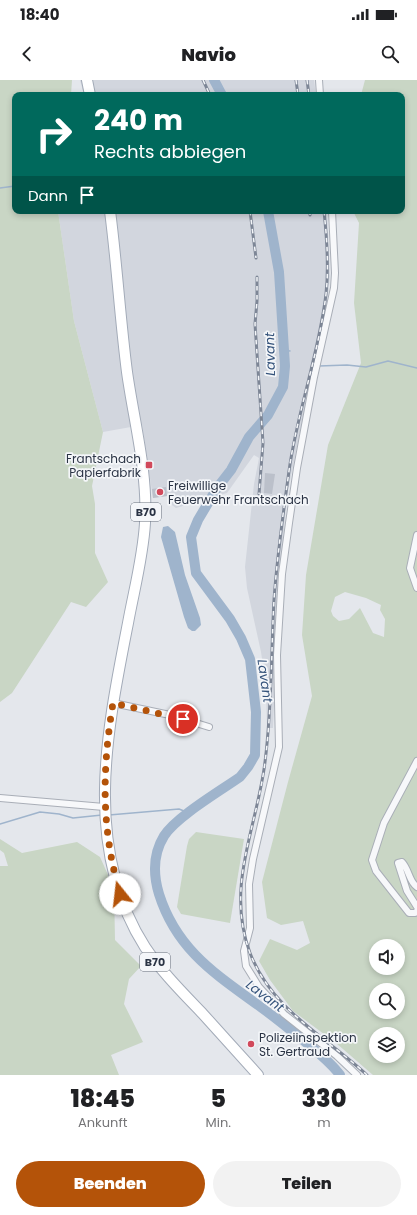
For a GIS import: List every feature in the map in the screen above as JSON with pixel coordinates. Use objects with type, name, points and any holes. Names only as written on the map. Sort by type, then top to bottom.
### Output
[{"type":"main road","points":[[87,80],[89,92]]},
{"type":"main road","name":"B70","points":[[110,214],[121,323],[142,464],[146,502],[142,552],[113,703],[105,764],[105,812],[112,864],[120,894],[144,945],[167,976],[258,1075]]},
{"type":"street","points":[[319,80],[320,92]]},
{"type":"street","points":[[332,214],[335,272],[334,288],[297,468],[282,574],[277,655],[279,747],[253,859],[249,884],[250,928],[244,951],[246,966],[249,973],[263,991],[284,1014],[342,1060],[357,1075]]},
{"type":"street","points":[[417,535],[410,568],[417,588]]},
{"type":"street","points":[[113,703],[170,715],[209,727]]},
{"type":"street","points":[[417,761],[384,823],[372,860],[376,871],[409,913],[415,913],[417,911]]},
{"type":"street","points":[[0,798],[105,812]]},
{"type":"street","points":[[417,888],[414,885],[405,865],[402,862],[398,863],[407,891],[417,907]]},
{"type":"shaded area","points":[[80,80],[314,80],[316,92],[83,92]]},
{"type":"shaded area","points":[[58,214],[327,214],[330,276],[328,295],[287,495],[279,583],[273,728],[267,728],[266,686],[261,652],[247,588],[245,567],[254,484],[259,458],[254,455],[227,493],[176,508],[169,503],[167,496],[153,498],[142,425],[103,432],[74,321]]},
{"type":"green space","points":[[0,80],[72,80],[71,92],[12,92],[12,214],[58,214],[74,321],[103,432],[92,486],[95,504],[95,553],[108,582],[86,607],[71,602],[12,693],[0,702]]},
{"type":"green space","points":[[365,80],[417,80],[417,1075],[373,1075],[336,1043],[293,1011],[270,980],[259,961],[270,939],[297,950],[310,943],[303,921],[281,925],[267,918],[262,882],[312,696],[302,635],[306,575],[328,445],[361,363],[354,303],[359,223],[354,214],[405,214],[405,92],[362,92]],"holes":[[[345,592],[366,598],[381,605],[380,610],[385,619],[384,637],[373,633],[360,608],[349,619],[339,621],[333,616],[331,611],[335,597]]]},
{"type":"green space","points":[[196,832],[244,839],[230,923],[181,914],[177,907],[187,846],[189,839]]},
{"type":"green space","points":[[0,839],[22,853],[77,842],[100,857],[114,888],[115,940],[141,966],[129,979],[124,1004],[143,1042],[111,1055],[119,1075],[0,1075],[0,866],[8,866],[4,853],[0,850]]},
{"type":"water","points":[[168,526],[175,532],[185,575],[200,618],[201,625],[195,631],[188,628],[184,617],[161,537],[163,527]]},
{"type":"building","points":[[265,473],[275,474],[272,494],[264,493]]},
{"type":"building","name":"Freiwillige Feuerwehr Frantschach","points":[[166,487],[167,496],[153,498],[152,489]]},
{"type":"waterway","name":"Lavant","points":[[214,80],[220,92]]},
{"type":"waterway","points":[[0,188],[12,186]]},
{"type":"waterway","name":"Lavant","points":[[269,214],[279,272],[285,366],[283,387],[268,415],[249,437],[231,470],[217,488],[198,520],[191,537],[196,573],[230,619],[241,638],[250,659],[256,712],[255,755],[240,777],[188,813],[164,836],[160,843],[156,857],[155,872],[157,887],[167,914],[176,931],[200,960],[318,1052],[340,1075]]},
{"type":"waterway","name":"Lavant","points":[[284,350],[290,351]]},
{"type":"waterway","points":[[319,366],[347,365],[366,367],[388,361],[417,368]]},
{"type":"waterway","points":[[109,815],[179,809],[189,813]]},
{"type":"waterway","points":[[0,824],[40,812],[59,814],[73,818],[102,815]]},
{"type":"railway","points":[[203,80],[209,92]]},
{"type":"railway","points":[[296,80],[298,92]]},
{"type":"railway","points":[[307,80],[309,92]]},
{"type":"railway","points":[[250,214],[256,258]]},
{"type":"railway","points":[[324,214],[327,253],[326,294],[323,316],[297,427],[289,471],[275,584],[270,701],[265,762],[245,857],[241,904],[243,928],[250,953],[260,973],[272,991],[301,1021],[367,1075]]},
{"type":"railway","points":[[257,277],[255,324],[263,443],[259,494]]},
{"type":"place","name":"Frantschach Papierfabrik","points":[[149,465]]},
{"type":"place","name":"Freiwillige Feuerwehr Frantschach","points":[[160,492]]},
{"type":"place","name":"Polizeiinspektion St. Gertraud","points":[[251,1044]]},
{"type":"route","points":[[120,894],[112,864],[104,806],[105,758],[113,703],[183,719]]}]
